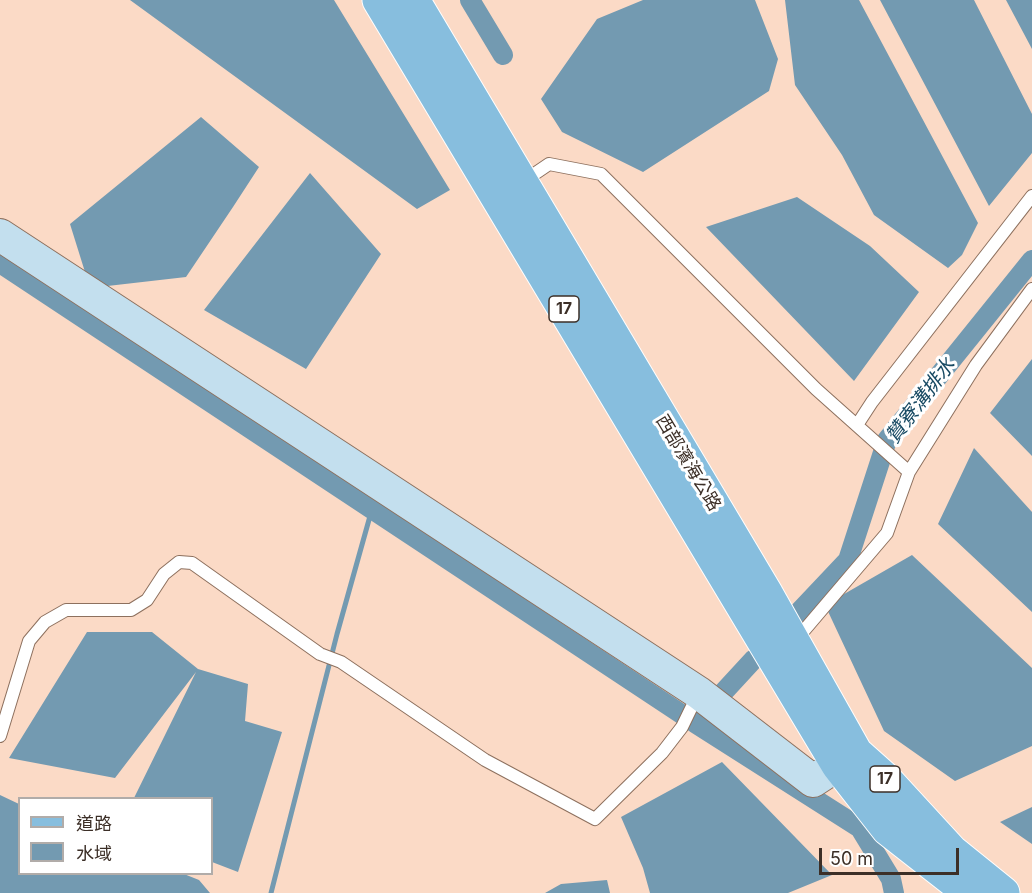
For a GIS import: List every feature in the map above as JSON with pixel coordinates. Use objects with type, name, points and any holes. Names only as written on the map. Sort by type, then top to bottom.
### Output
[{"type":"main road","name":"西部濱海公路","points":[[379,0],[509,188],[795,642],[847,759],[884,778],[951,851],[1003,893]]},
{"type":"main road","name":"西部濱海公路","points":[[413,0],[509,188],[888,829],[970,893]]},
{"type":"street","points":[[0,235],[697,699],[733,717],[813,781],[847,759]]},
{"type":"lane","points":[[509,188],[549,164],[601,174],[808,381],[909,472]]},
{"type":"lane","points":[[862,429],[872,402],[1032,196]]},
{"type":"lane","points":[[795,642],[887,533],[909,472],[976,365],[1032,289]]},
{"type":"lane","points":[[0,736],[29,641],[45,622],[66,610],[131,610],[147,600],[164,574],[178,561],[192,563],[320,654],[341,662],[484,760],[595,819],[662,753],[682,727],[697,699]]},
{"type":"water","points":[[130,0],[334,0],[450,190],[417,209]]},
{"type":"water","points":[[643,0],[755,0],[778,59],[769,91],[643,172],[562,132],[541,99],[597,19]]},
{"type":"water","points":[[785,0],[859,0],[978,223],[962,255],[948,268],[874,215],[842,155],[795,85]]},
{"type":"water","points":[[880,0],[974,0],[1032,114],[1032,153],[989,206]]},
{"type":"water","points":[[1006,0],[1032,0],[1032,49]]},
{"type":"water","points":[[201,117],[259,167],[186,277],[90,288],[70,224]]},
{"type":"water","points":[[310,173],[381,254],[306,369],[204,310]]},
{"type":"water","points":[[797,197],[870,246],[919,292],[854,381],[706,227]]},
{"type":"water","points":[[1032,359],[1032,456],[990,413]]},
{"type":"water","points":[[974,448],[1032,512],[1032,612],[938,524]]},
{"type":"water","points":[[912,555],[1032,668],[1032,746],[955,781],[884,731],[825,605]]},
{"type":"water","points":[[87,632],[152,632],[198,669],[248,684],[245,721],[282,732],[238,872],[213,862],[213,797],[134,797],[196,672],[115,778],[9,758]]},
{"type":"water","points":[[722,762],[832,875],[788,893],[650,893],[643,868],[621,817]]},
{"type":"water","points":[[0,795],[18,804],[18,875],[186,875],[199,880],[210,893],[0,893]]},
{"type":"water","points":[[1032,807],[1032,844],[1000,822]]},
{"type":"water","points":[[607,880],[610,893],[545,893],[561,884]]},
{"type":"waterway","points":[[470,0],[503,55]]},
{"type":"waterway","name":"贊寮溝排水","points":[[797,614],[848,560],[887,440],[1032,260]]},
{"type":"waterway","points":[[0,263],[695,723]]},
{"type":"waterway","points":[[271,893],[337,634],[372,509]]},
{"type":"waterway","name":"贊寮溝排水","points":[[754,659],[695,723],[860,828],[891,879],[894,893]]}]
